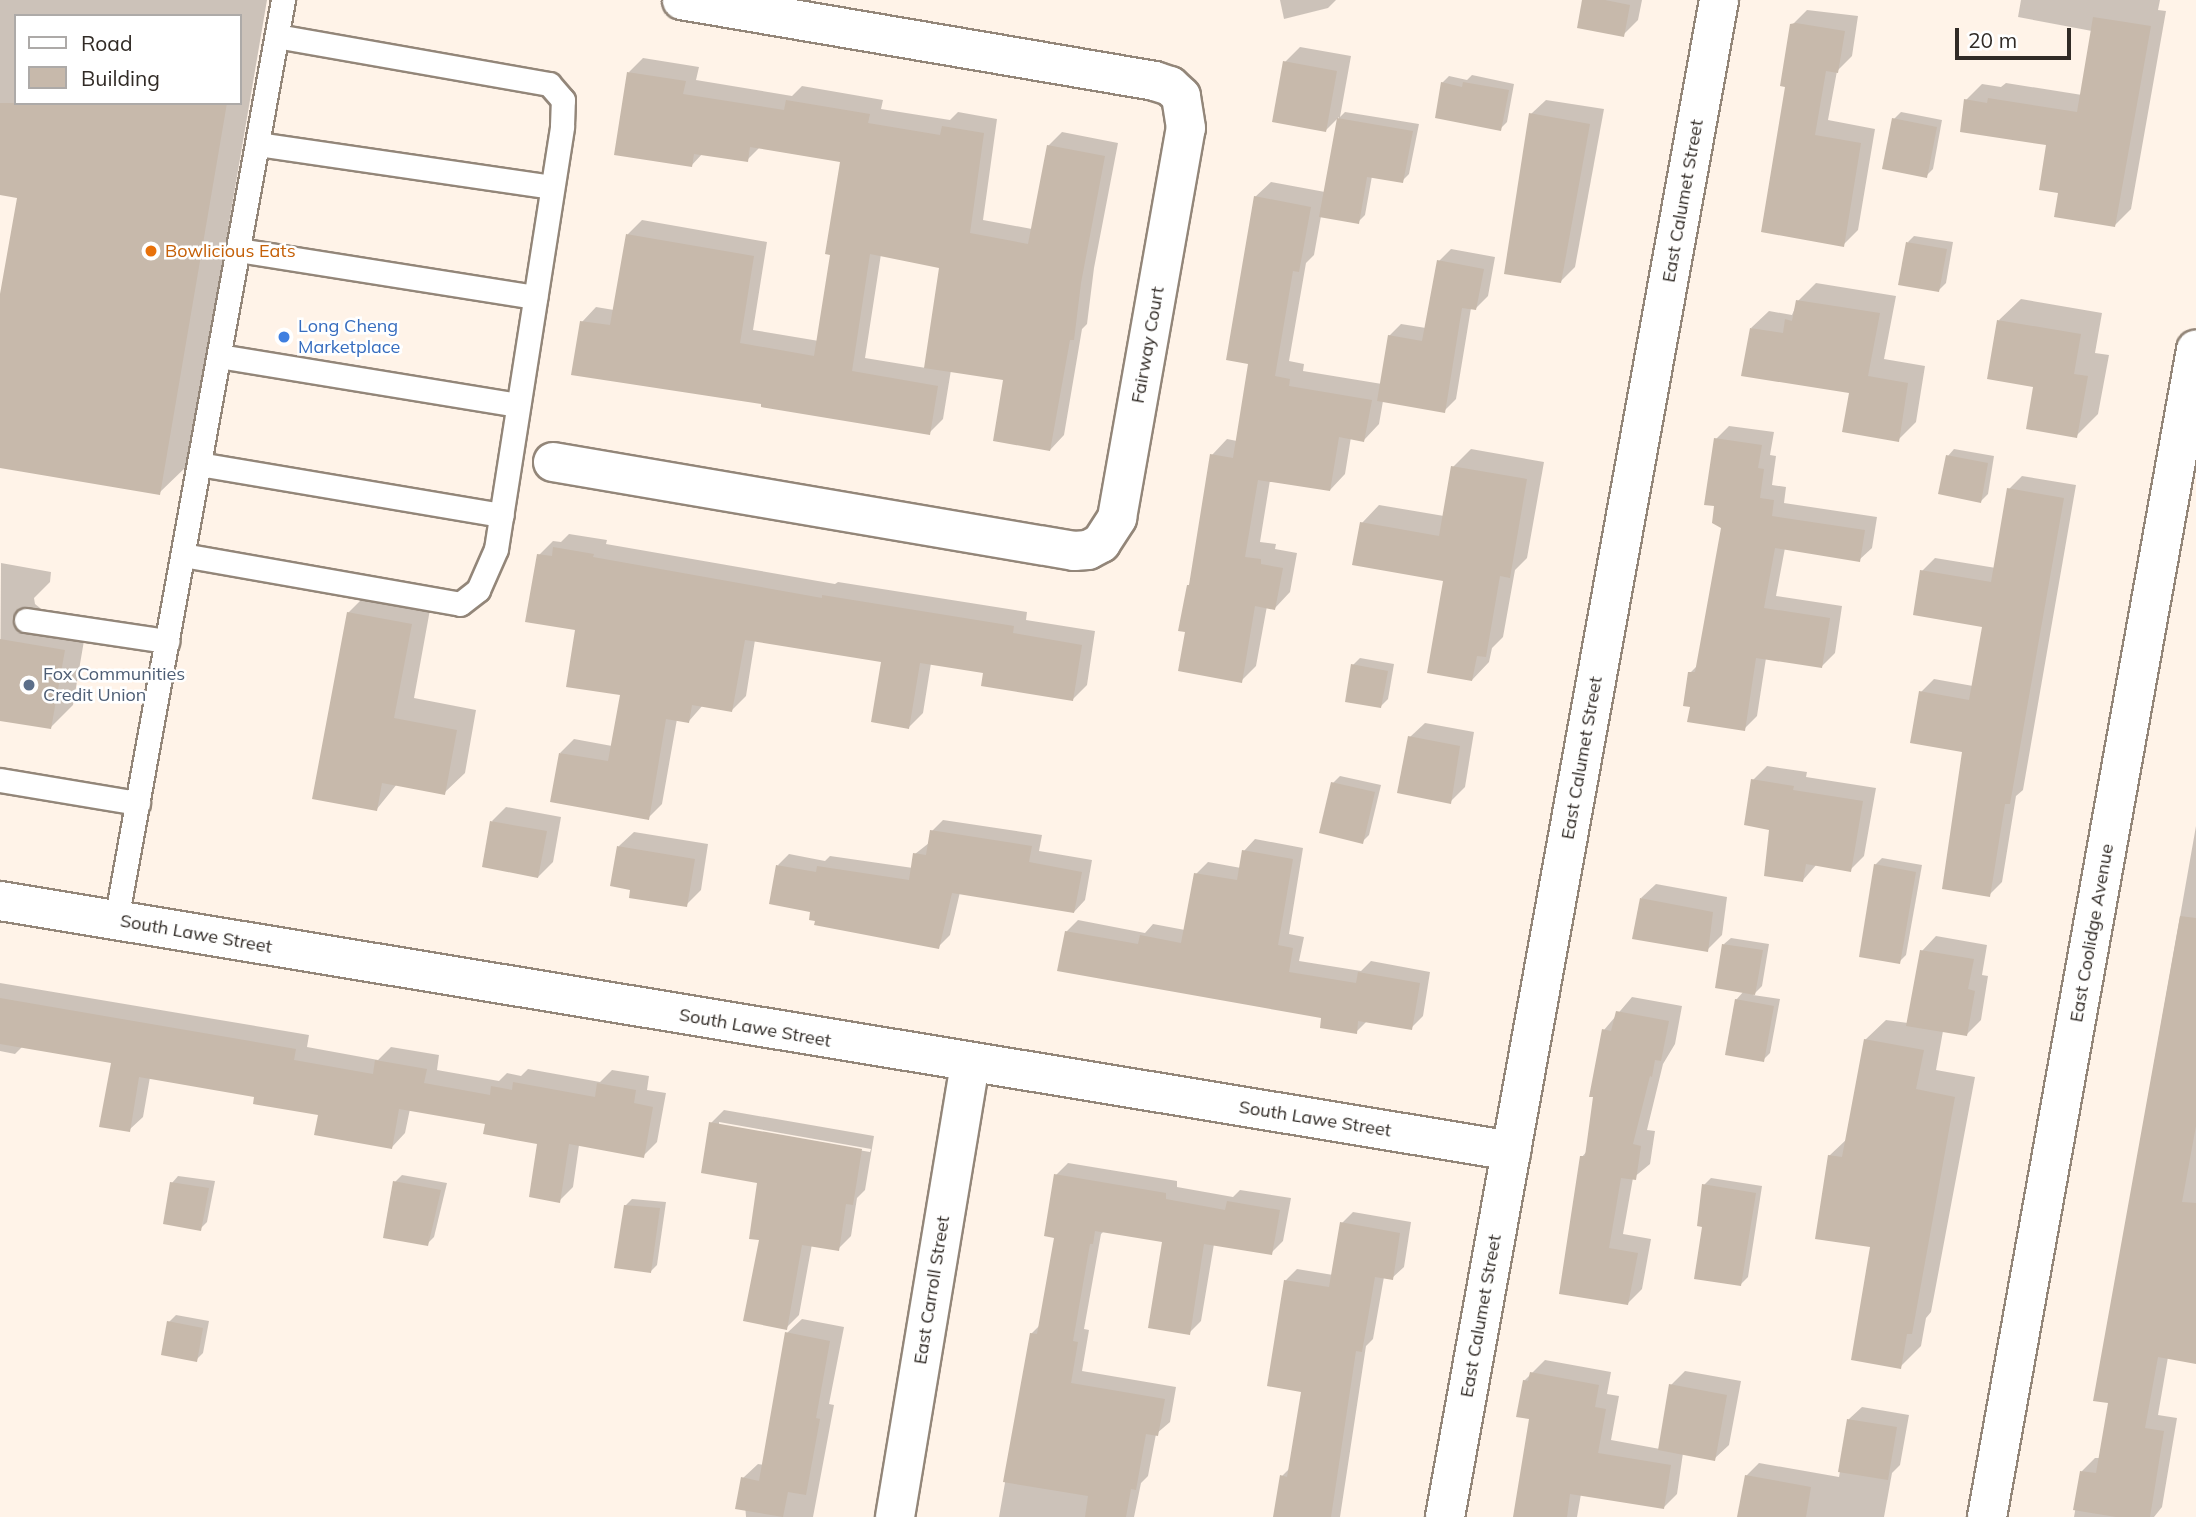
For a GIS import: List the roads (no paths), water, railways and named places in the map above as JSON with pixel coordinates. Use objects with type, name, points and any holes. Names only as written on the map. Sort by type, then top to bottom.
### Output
[{"type":"street","name":"Fairway Court","points":[[552,462],[1074,551],[1088,550],[1101,543],[1117,518],[1186,128],[1181,96],[1170,86],[1155,81],[682,0]]},
{"type":"street","name":"East Calumet Street","points":[[1445,1517],[1719,0]]},
{"type":"street","name":"East Coolidge Avenue","points":[[1987,1517],[2196,350]]},
{"type":"street","name":"South Lawe Street","points":[[0,901],[970,1064],[1511,1151]]},
{"type":"street","name":"East Carroll Street","points":[[895,1517],[970,1064]]},
{"type":"lane","points":[[116,920],[284,0]]},
{"type":"lane","points":[[183,555],[460,604],[478,590],[496,549],[562,126],[563,100],[549,84],[277,36]]},
{"type":"lane","points":[[258,144],[552,187]]},
{"type":"lane","points":[[238,250],[535,297]]},
{"type":"lane","points":[[219,356],[518,405]]},
{"type":"lane","points":[[510,456],[552,462]]},
{"type":"lane","points":[[199,464],[502,514]]},
{"type":"lane","points":[[26,620],[167,641]]},
{"type":"lane","points":[[0,780],[138,803]]},
{"type":"place","name":"Bowlicious Eats","points":[[151,251]]},
{"type":"place","name":"Long Cheng Marketplace","points":[[284,337]]},
{"type":"place","name":"Fox Communities Credit Union","points":[[29,685]]}]
